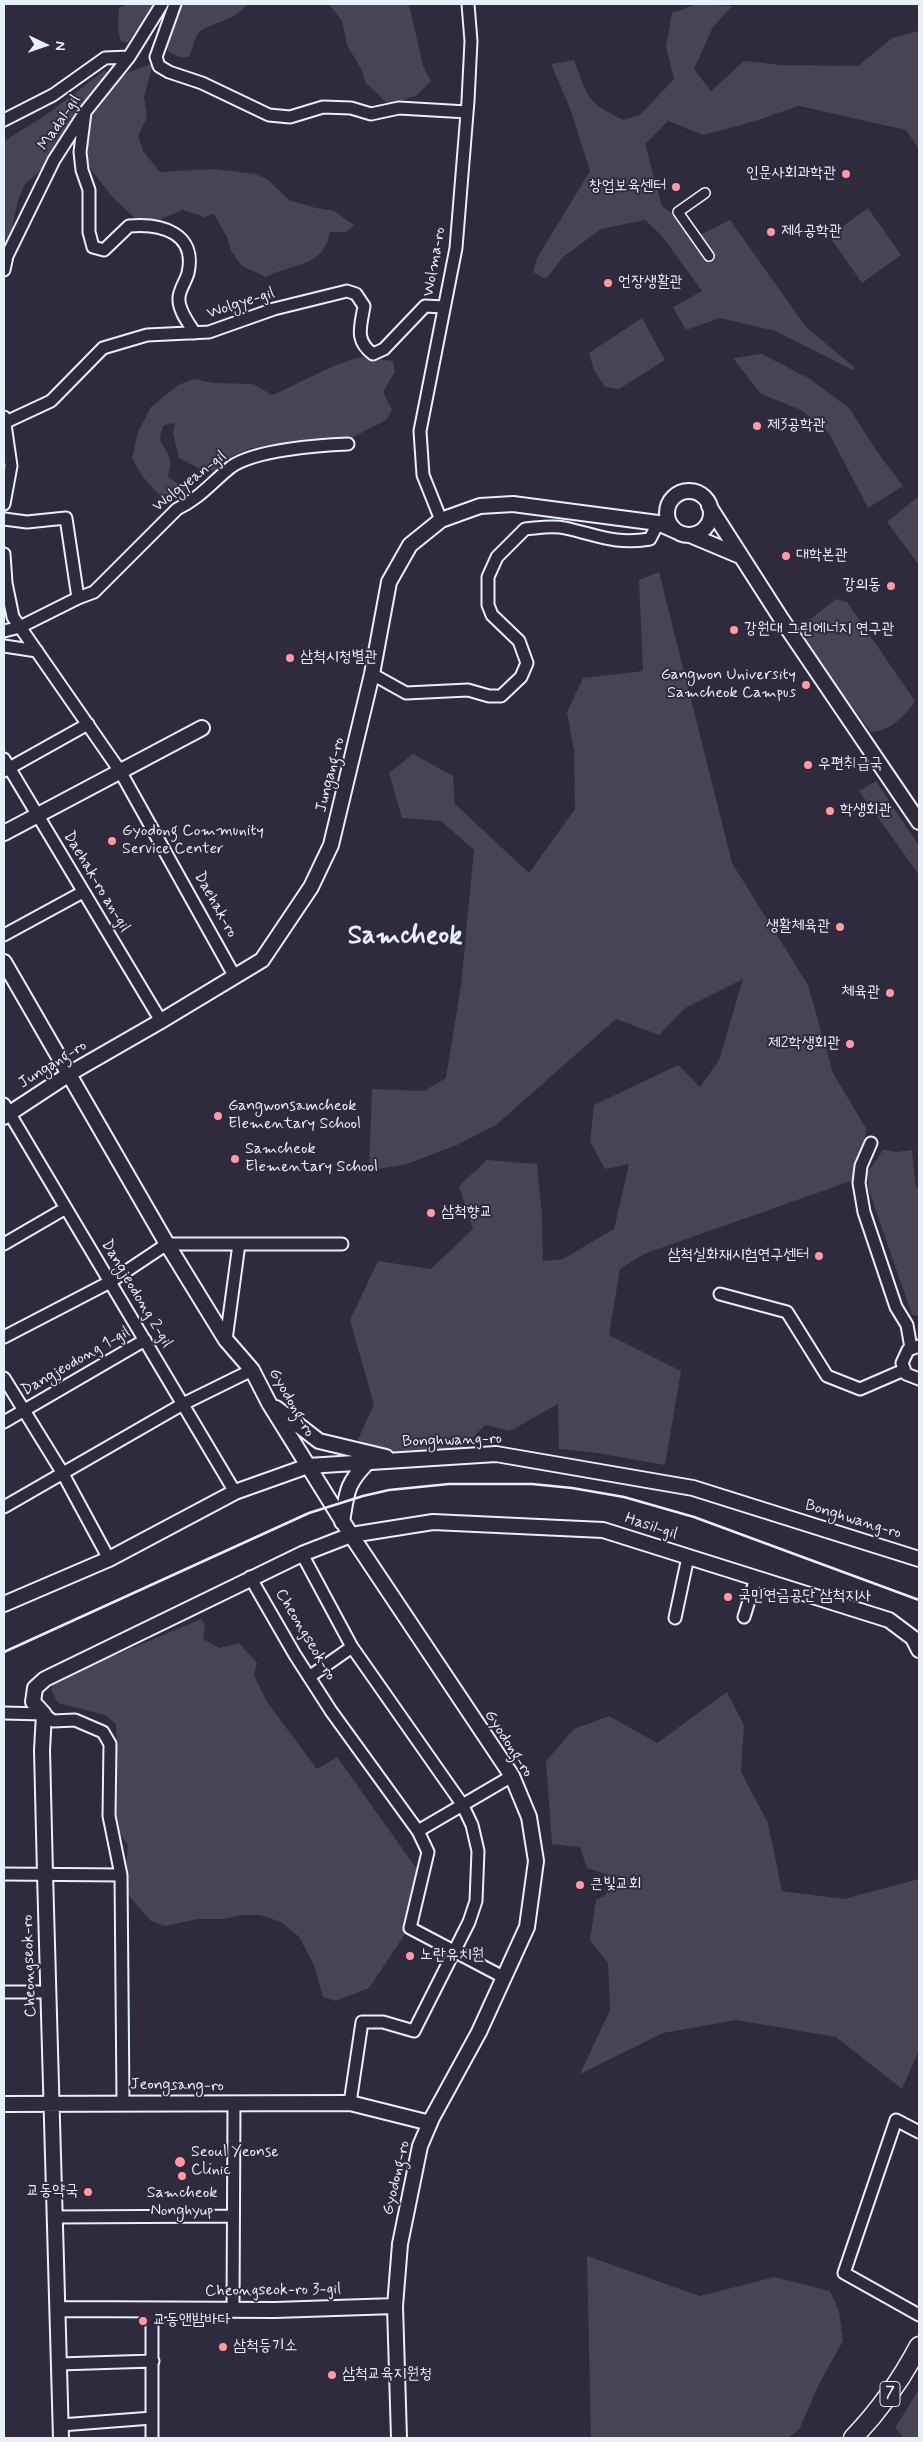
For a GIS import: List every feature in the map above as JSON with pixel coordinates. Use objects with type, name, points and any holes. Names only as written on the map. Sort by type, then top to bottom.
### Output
[{"type":"main road","name":"7","points":[[853,2438],[872,2418],[902,2378],[919,2346]]},
{"type":"street","name":"Madal-gil","points":[[4,270],[7,256],[54,160],[85,112],[129,57],[162,4]]},
{"type":"street","points":[[175,4],[156,57],[159,66],[269,115],[290,117],[323,107],[351,108],[371,114],[399,108],[467,112]]},
{"type":"street","name":"Wolma-ro","points":[[441,520],[422,475],[420,431],[456,248],[471,42],[468,4]]},
{"type":"street","points":[[4,120],[53,95],[106,58],[129,57]]},
{"type":"street","points":[[85,112],[80,152],[82,170],[89,190],[89,232],[93,246],[104,250],[129,226],[153,227],[169,231],[179,238],[189,248],[190,260],[188,275],[178,299],[183,313],[195,333]]},
{"type":"street","points":[[705,193],[678,212],[709,256]]},
{"type":"street","name":"Wolgye-gil","points":[[5,419],[51,401],[103,348],[147,335],[209,332],[274,309],[348,292],[356,294],[364,306],[360,337],[364,347],[373,354],[384,349],[425,306],[444,307]]},
{"type":"street","points":[[4,504],[11,466],[5,419]]},
{"type":"street","name":"Wolgyean-gil","points":[[20,627],[94,592],[177,509],[193,502],[232,466],[252,458],[276,452],[324,444],[348,444]]},
{"type":"street","points":[[372,674],[406,693],[468,690],[489,696],[501,696],[520,677],[527,663],[519,641],[492,615],[488,605],[488,577],[497,557],[506,546],[525,528],[562,527],[603,539],[629,542],[650,539],[668,507],[678,495],[687,492],[702,496],[740,556],[919,822]]},
{"type":"street","name":"Jungang-ro","points":[[6,1111],[161,1022],[262,960],[311,887],[330,845],[372,674],[389,582],[410,545],[441,520],[480,506],[513,504],[658,523],[676,531]]},
{"type":"street","points":[[690,535],[702,531],[707,525],[711,514],[709,506]]},
{"type":"street","points":[[668,507],[668,520],[676,531],[740,556]]},
{"type":"street","points":[[4,520],[27,522],[66,518],[78,598]]},
{"type":"street","points":[[4,554],[6,584],[13,617],[37,651]]},
{"type":"street","points":[[4,631],[20,627]]},
{"type":"street","points":[[4,646],[37,651]]},
{"type":"street","name":"Daehak-ro","points":[[37,651],[120,771],[235,977]]},
{"type":"street","points":[[5,766],[88,724]]},
{"type":"street","points":[[4,833],[202,728]]},
{"type":"street","name":"Daehak-ro an-gil","points":[[5,766],[38,816],[161,1022]]},
{"type":"street","points":[[4,936],[84,892]]},
{"type":"street","name":"Gyodong-ro","points":[[4,962],[167,1244],[226,1340],[252,1370],[269,1403],[350,1535],[512,1776],[529,1817],[536,1861],[527,1927],[479,2032],[430,2123],[420,2146],[400,2244],[395,2306],[400,2438]]},
{"type":"street","name":"Dangjeodong 2-gil","points":[[6,1111],[235,1492]]},
{"type":"street","points":[[871,1143],[861,1166],[859,1183],[864,1212],[896,1307],[915,1347],[902,1359],[904,1370],[909,1376],[919,1379]]},
{"type":"street","points":[[4,1244],[66,1208]]},
{"type":"street","points":[[4,1337],[110,1282],[167,1244],[342,1244]]},
{"type":"street","points":[[226,1340],[239,1244]]},
{"type":"street","points":[[720,1294],[787,1312],[827,1376],[860,1389],[904,1370]]},
{"type":"street","name":"Dangjeodong 1-gil","points":[[24,1411],[145,1340]]},
{"type":"street","name":"Gyodong-ro","points":[[183,1404],[252,1370]]},
{"type":"street","name":"Dangjeodong 1-gil","points":[[4,1378],[62,1472],[109,1559]]},
{"type":"street","points":[[269,1403],[319,1441],[396,1460]]},
{"type":"street","points":[[4,1507],[183,1404]]},
{"type":"street","points":[[4,1422],[24,1411]]},
{"type":"street","name":"Bonghwang-ro","points":[[4,1604],[109,1559],[235,1492],[308,1466],[496,1454],[693,1488],[919,1559]]},
{"type":"street","points":[[342,1522],[348,1488],[354,1476],[368,1462]]},
{"type":"street","name":"Hasil-gil","points":[[350,1535],[433,1522],[604,1530],[889,1620],[917,1643]]},
{"type":"street","name":"Cheongseok-ro","points":[[61,2432],[42,1750],[44,1714],[33,1702],[35,1688],[45,1679],[250,1577],[350,1535]]},
{"type":"street","name":"Cheongseok-ro","points":[[250,1577],[331,1711],[418,1831],[428,1852],[410,1928],[454,1953],[476,1901],[479,1871],[478,1851],[472,1825],[462,1804],[352,1647],[302,1554]]},
{"type":"street","points":[[675,1618],[688,1557]]},
{"type":"street","points":[[744,1617],[756,1578]]},
{"type":"street","points":[[309,1677],[352,1647]]},
{"type":"street","points":[[4,1713],[44,1714],[53,1721],[75,1720],[93,1726],[103,1732],[110,1744],[109,1816],[120,1875],[123,2102]]},
{"type":"street","points":[[418,1831],[512,1776]]},
{"type":"street","points":[[4,1874],[120,1875]]},
{"type":"street","points":[[350,2103],[362,2022],[383,2022],[414,2031],[454,1953],[505,1978]]},
{"type":"street","points":[[4,1992],[48,1992]]},
{"type":"street","name":"Jeongsang-ro","points":[[4,2104],[123,2102],[234,2104],[350,2103],[430,2123]]},
{"type":"street","points":[[233,2310],[234,2104]]},
{"type":"street","points":[[919,2132],[896,2120],[844,2273],[919,2316]]},
{"type":"street","points":[[56,2217],[232,2216]]},
{"type":"street","name":"Cheongseok-ro 3-gil","points":[[59,2309],[233,2310],[395,2306]]},
{"type":"street","points":[[152,2310],[152,2438]]},
{"type":"street","points":[[59,2364],[153,2362]]},
{"type":"street","points":[[61,2432],[152,2418]]},
{"type":"shaded area","points":[[128,4],[157,4],[127,43],[121,41],[118,29],[119,8]]},
{"type":"shaded area","points":[[180,4],[247,4],[235,15],[201,31],[196,37],[189,57],[179,57],[168,51],[165,41]]},
{"type":"shaded area","points":[[329,4],[409,4],[423,66],[431,81],[416,96],[388,104],[366,83],[361,69],[347,45],[342,21]]},
{"type":"shaded area","points":[[697,4],[732,6],[713,27],[694,69],[711,91],[744,61],[782,65],[858,66],[892,38],[919,31],[919,149],[906,130],[799,106],[752,122],[703,135],[668,121],[645,144],[662,206],[700,235],[730,220],[806,327],[855,368],[853,370],[775,331],[720,318],[686,330],[673,307],[702,291],[662,236],[645,220],[601,229],[563,257],[546,279],[533,272],[537,258],[590,171],[571,111],[551,64],[574,60],[590,97],[602,109],[624,120],[640,115],[674,79],[666,47],[672,13]]},
{"type":"shaded area","points":[[153,63],[144,97],[147,117],[138,136],[143,151],[160,172],[214,169],[256,174],[268,180],[289,200],[334,211],[354,225],[346,232],[330,232],[327,244],[321,252],[306,263],[266,277],[242,266],[231,251],[227,237],[214,214],[204,217],[183,210],[151,223],[135,218],[112,197],[87,164],[84,150],[92,116],[125,74]]},
{"type":"shaded area","points":[[105,70],[109,75],[44,168],[25,184],[18,200],[8,247],[4,250],[4,141],[46,115]]},
{"type":"shaded area","points":[[868,208],[901,255],[862,283],[829,236]]},
{"type":"shaded area","points":[[642,318],[665,360],[619,389],[605,387],[594,370],[589,353]]},
{"type":"shaded area","points":[[762,354],[810,379],[849,408],[878,453],[903,486],[868,508],[829,433],[801,410],[761,394],[733,358]]},
{"type":"shaded area","points":[[362,357],[393,361],[395,372],[383,392],[392,410],[386,420],[348,440],[252,448],[234,455],[215,470],[206,472],[179,458],[173,433],[175,423],[164,425],[160,437],[170,460],[168,477],[186,489],[180,494],[159,495],[142,476],[132,458],[138,432],[151,407],[178,385],[194,379],[214,383],[253,384],[272,395],[328,368]]},
{"type":"shaded area","points":[[919,496],[919,565],[887,522]]},
{"type":"shaded area","points":[[659,572],[732,863],[808,985],[833,1073],[867,1130],[851,1181],[644,1254],[620,1269],[609,1335],[681,1371],[665,1465],[597,1453],[559,1449],[558,1404],[510,1431],[485,1425],[453,1458],[368,1454],[358,1439],[374,1405],[350,1320],[378,1261],[431,1269],[473,1229],[459,1186],[487,1160],[537,1164],[542,1215],[543,1261],[563,1259],[614,1229],[629,1164],[605,1169],[590,1141],[594,1105],[678,1065],[700,1087],[719,1060],[743,979],[685,1008],[659,1035],[616,1019],[496,1125],[457,1145],[404,1165],[369,1170],[372,1089],[424,1091],[446,1078],[461,985],[474,850],[441,821],[402,818],[389,773],[413,754],[453,776],[455,804],[529,873],[575,809],[574,751],[567,712],[583,678],[643,671],[639,580]]},
{"type":"shaded area","points":[[836,599],[847,602],[915,701],[902,717],[884,729],[871,732],[800,637],[799,628]]},
{"type":"shaded area","points":[[876,781],[919,846],[919,875],[859,791]]},
{"type":"shaded area","points":[[883,1150],[897,1152],[912,1150],[916,1187],[919,1189],[919,1316],[912,1315],[868,1188],[867,1173]]},
{"type":"shaded area","points":[[201,1619],[205,1625],[203,1639],[219,1648],[239,1643],[257,1663],[254,1675],[267,1702],[317,1769],[337,1757],[421,1875],[413,1922],[369,1988],[336,2001],[323,1997],[314,1965],[299,1937],[281,1922],[260,1915],[243,1915],[222,1919],[198,1919],[165,1926],[151,1921],[128,1895],[126,1866],[128,1845],[115,1826],[112,1790],[117,1760],[116,1724],[105,1715],[58,1703],[51,1689],[56,1680]]},
{"type":"shaded area","points":[[727,1692],[744,1725],[741,1772],[768,1823],[782,1891],[844,1899],[919,1879],[919,2050],[902,2089],[836,2037],[736,2020],[663,2033],[580,2074],[610,2010],[608,1963],[590,1940],[596,1900],[606,1895],[608,1875],[587,1868],[580,1847],[552,1844],[546,1761],[574,1729],[609,1716],[657,1743]]},
{"type":"shaded area","points":[[587,2256],[700,2296],[774,2277],[830,2291],[839,2311],[843,2341],[820,2382],[799,2430],[788,2438],[591,2438]]},
{"type":"shaded area","points":[[919,2389],[919,2438],[904,2438],[895,2428]]},
{"type":"railway","points":[[4,1652],[309,1513],[389,1490],[449,1484],[532,1484],[572,1488],[624,1497],[694,1517],[919,1600]]},
{"type":"place","name":"인문사회과학관","points":[[846,174]]},
{"type":"place","name":"창업보육센터","points":[[676,187]]},
{"type":"place","name":"제4공학관","points":[[771,232]]},
{"type":"place","name":"언장생활관","points":[[608,283]]},
{"type":"place","name":"제3공학관","points":[[757,426]]},
{"type":"place","name":"대학본관","points":[[786,556]]},
{"type":"place","name":"강의동","points":[[891,586]]},
{"type":"place","name":"강원대 그린에너지 연구관","points":[[734,630]]},
{"type":"place","name":"삼척시청별관","points":[[290,658]]},
{"type":"place","name":"Gangwon University Samcheok Campus","points":[[806,685]]},
{"type":"place","name":"우편취급국","points":[[808,765]]},
{"type":"place","name":"학생회관","points":[[830,811]]},
{"type":"place","name":"Gyodong Community Service Center","points":[[112,841]]},
{"type":"place","name":"생활체육관","points":[[840,927]]},
{"type":"place","name":"체육관","points":[[890,993]]},
{"type":"place","name":"제2학생회관","points":[[850,1044]]},
{"type":"place","name":"Gangwonsamcheok Elementary School","points":[[218,1116]]},
{"type":"place","name":"Samcheok Elementary School","points":[[235,1159]]},
{"type":"place","name":"삼척향교","points":[[431,1213]]},
{"type":"place","name":"삼척실화재시험연구센터","points":[[819,1256]]},
{"type":"place","name":"국민연금공단 삼척지사","points":[[728,1597]]},
{"type":"place","name":"큰빛교회","points":[[580,1885]]},
{"type":"place","name":"노란유치원","points":[[410,1956]]},
{"type":"place","name":"Seoul Yeonse Clinic","points":[[180,2162]]},
{"type":"place","name":"Samcheok Nonghyup","points":[[182,2176]]},
{"type":"place","name":"교동약국","points":[[88,2192]]},
{"type":"place","name":"교동앤밤바다","points":[[143,2321]]},
{"type":"place","name":"삼척등기소","points":[[223,2347]]},
{"type":"place","name":"삼척교육지원청","points":[[332,2375]]},
{"type":"district","name":"Samcheok","points":[[405,938]]}]
